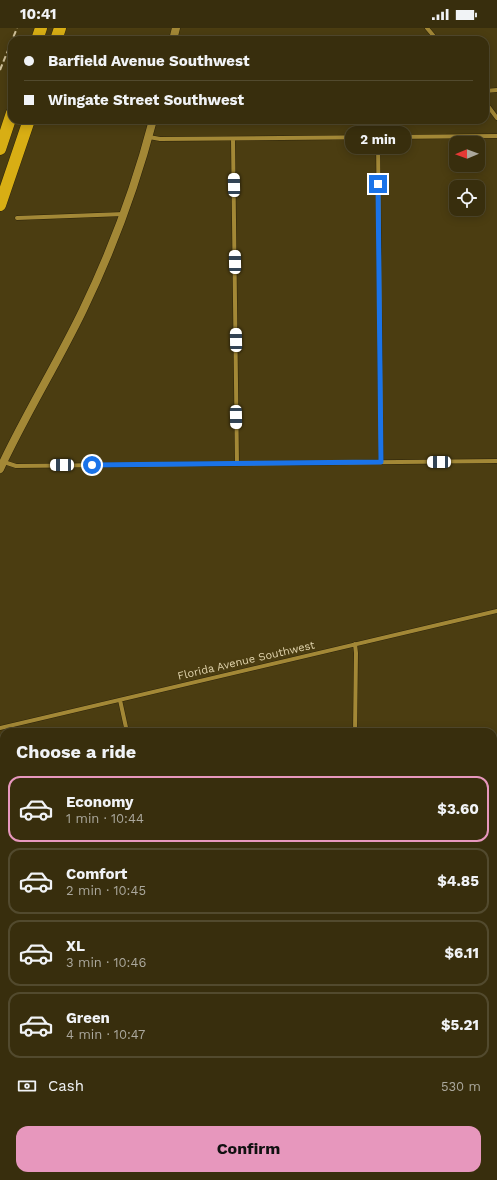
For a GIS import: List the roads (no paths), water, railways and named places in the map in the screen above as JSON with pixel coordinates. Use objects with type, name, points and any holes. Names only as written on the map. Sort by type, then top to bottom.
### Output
[{"type":"highway","points":[[0,149],[8,124]]},
{"type":"highway","points":[[1,202],[28,124]]},
{"type":"main road","points":[[2,465],[83,311],[105,263],[124,214],[152,124]]},
{"type":"street","points":[[489,107],[497,118]]},
{"type":"street","points":[[148,137],[160,140],[497,136]]},
{"type":"street","points":[[378,137],[381,462]]},
{"type":"street","points":[[233,139],[237,464]]},
{"type":"street","points":[[17,218],[124,214]]},
{"type":"street","points":[[2,465],[497,461]]},
{"type":"street","name":"Florida Avenue Southwest","points":[[0,728],[497,611]]},
{"type":"street","points":[[355,644],[355,728]]},
{"type":"street","points":[[120,700],[126,728]]},
{"type":"railway","points":[[14,36],[17,28]]},
{"type":"railway","points":[[0,70],[8,50]]}]
